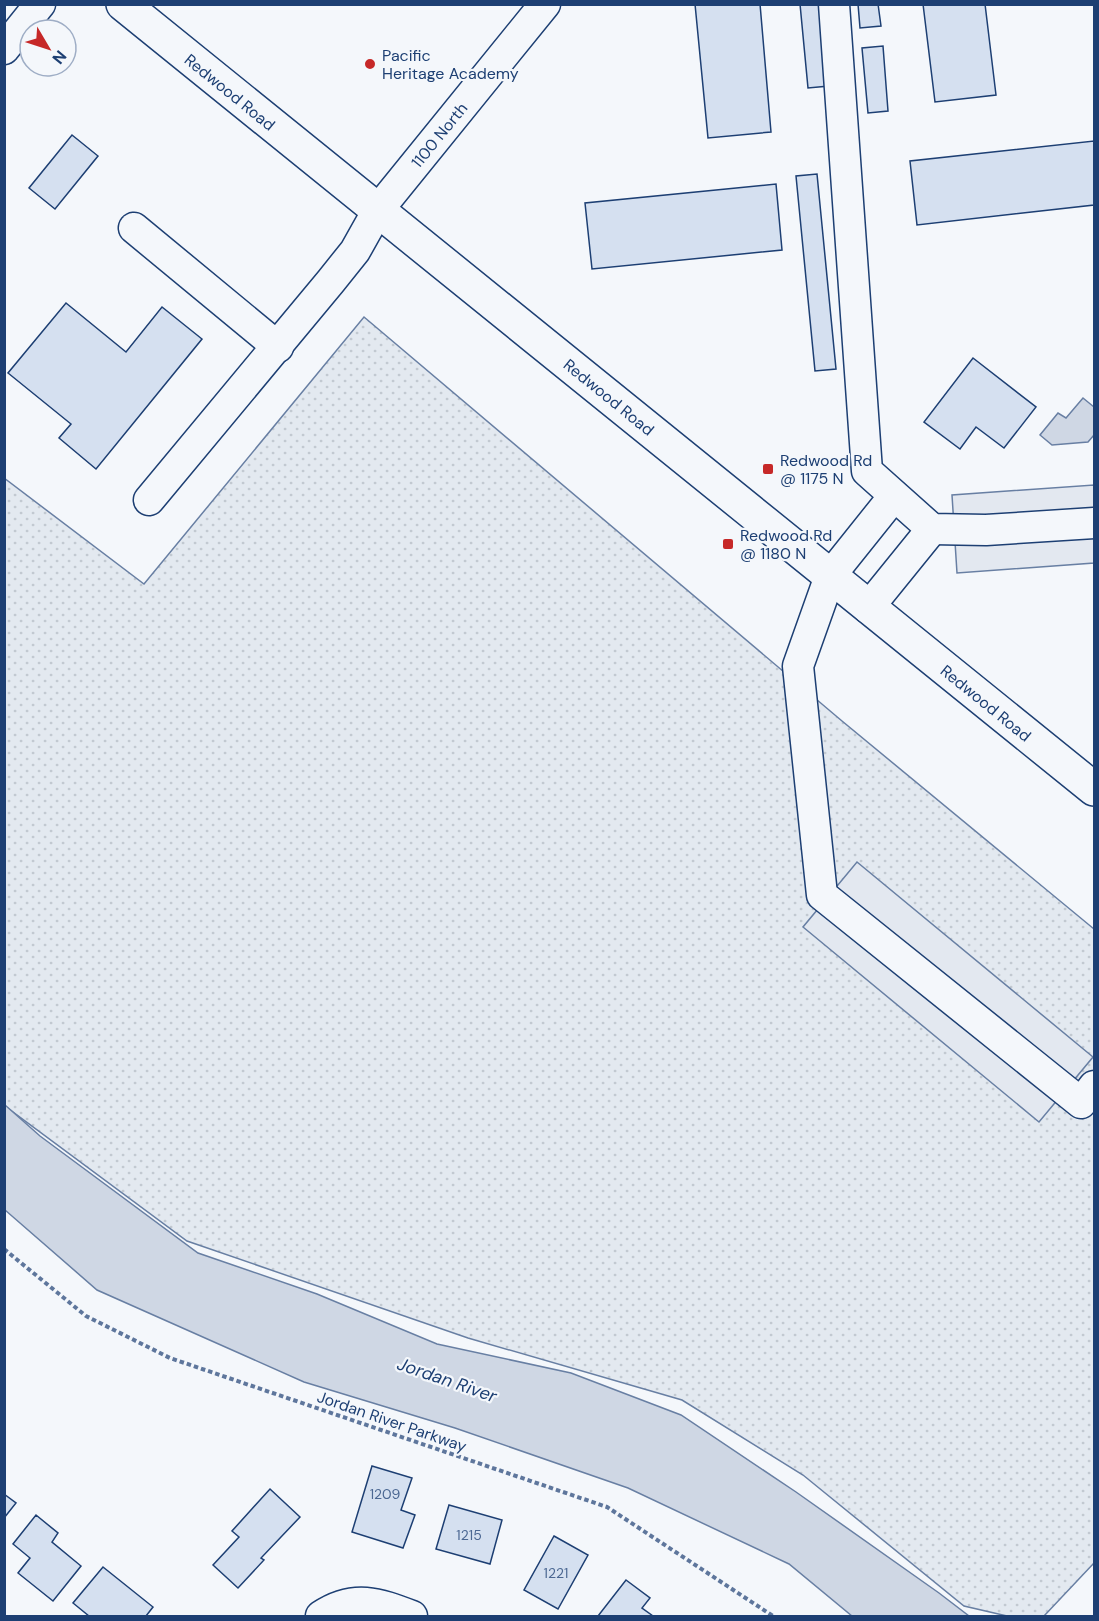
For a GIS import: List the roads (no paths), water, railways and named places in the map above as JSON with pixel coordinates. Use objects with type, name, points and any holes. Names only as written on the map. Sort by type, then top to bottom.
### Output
[{"type":"main road","name":"Redwood Road","points":[[123,4],[868,608],[1095,789]]},
{"type":"street","points":[[4,49],[40,4]]},
{"type":"street","name":"1100 North","points":[[149,500],[278,347],[355,251],[378,210],[545,4]]},
{"type":"street","points":[[834,4],[867,471],[932,530],[986,530],[1095,523]]},
{"type":"street","points":[[134,228],[278,347]]},
{"type":"street","points":[[894,496],[830,576],[798,666],[822,895],[1081,1103],[1095,1086]]},
{"type":"street","points":[[868,608],[932,530]]},
{"type":"street","points":[[321,1617],[345,1604],[360,1601],[392,1608],[412,1617]]},
{"type":"water","points":[[1083,398],[1094,407],[1094,435],[1088,442],[1052,445],[1040,435],[1058,413],[1066,418]]},
{"type":"water","name":"Jordan River","points":[[5,1105],[40,1136],[198,1253],[317,1294],[437,1344],[571,1373],[681,1415],[796,1492],[969,1616],[852,1616],[789,1564],[628,1488],[455,1428],[304,1382],[97,1290],[5,1210]]},
{"type":"place","name":"Pacific Heritage Academy","points":[[370,64]]},
{"type":"place","name":"Redwood Rd @ 1175 N","points":[[768,469]]},
{"type":"place","name":"Redwood Rd @ 1180 N","points":[[728,544]]}]
